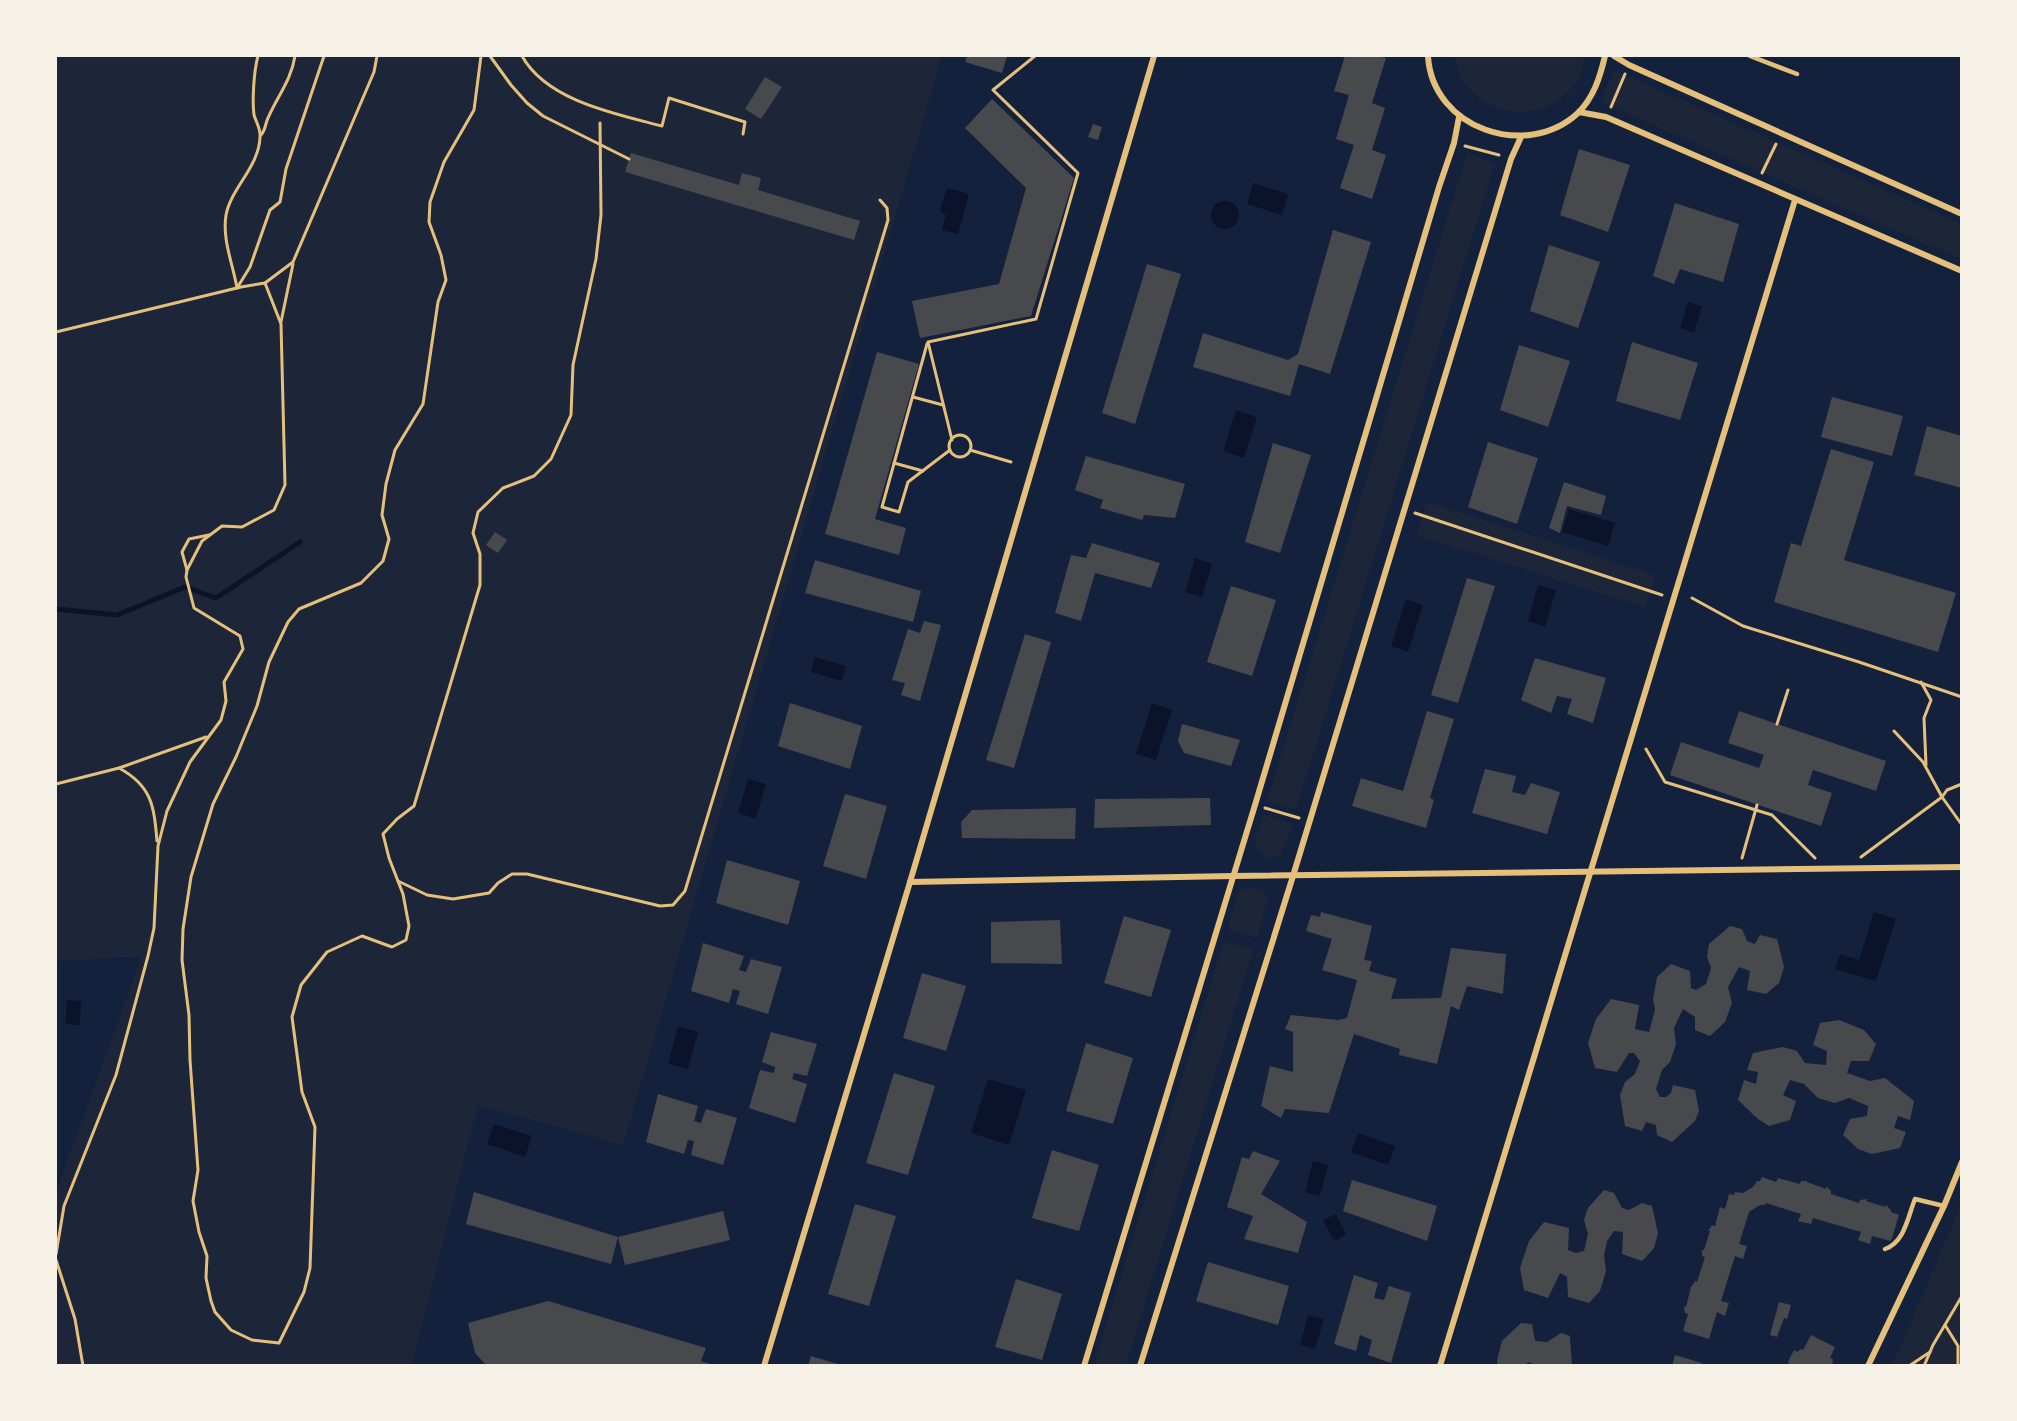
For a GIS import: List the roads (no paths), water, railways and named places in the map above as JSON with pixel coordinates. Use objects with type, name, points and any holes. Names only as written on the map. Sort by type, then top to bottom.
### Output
[{"type":"street","points":[[764,1365],[910,882],[1154,56]]},
{"type":"street","points":[[1428,56],[1428,67],[1440,94],[1459,117],[1488,133],[1521,137],[1542,134],[1562,125],[1579,112],[1598,84],[1605,56]]},
{"type":"street","points":[[1614,56],[1780,134],[1962,214]]},
{"type":"street","points":[[1579,112],[1606,117],[1962,271]]},
{"type":"street","points":[[1084,1365],[1255,805],[1432,209],[1454,143],[1459,117]]},
{"type":"street","points":[[1140,1365],[1293,876],[1511,159],[1521,137]]},
{"type":"street","points":[[1440,1365],[1795,200]]},
{"type":"street","points":[[910,882],[1962,867]]},
{"type":"street","points":[[1869,1365],[1944,1206],[1962,1162]]},
{"type":"lane","points":[[1750,56],[1797,74]]},
{"type":"lane","points":[[1885,1249],[1894,1246],[1901,1237],[1915,1198],[1944,1206]]},
{"type":"waterway","points":[[56,609],[117,615],[185,587],[216,598],[300,542]]}]
